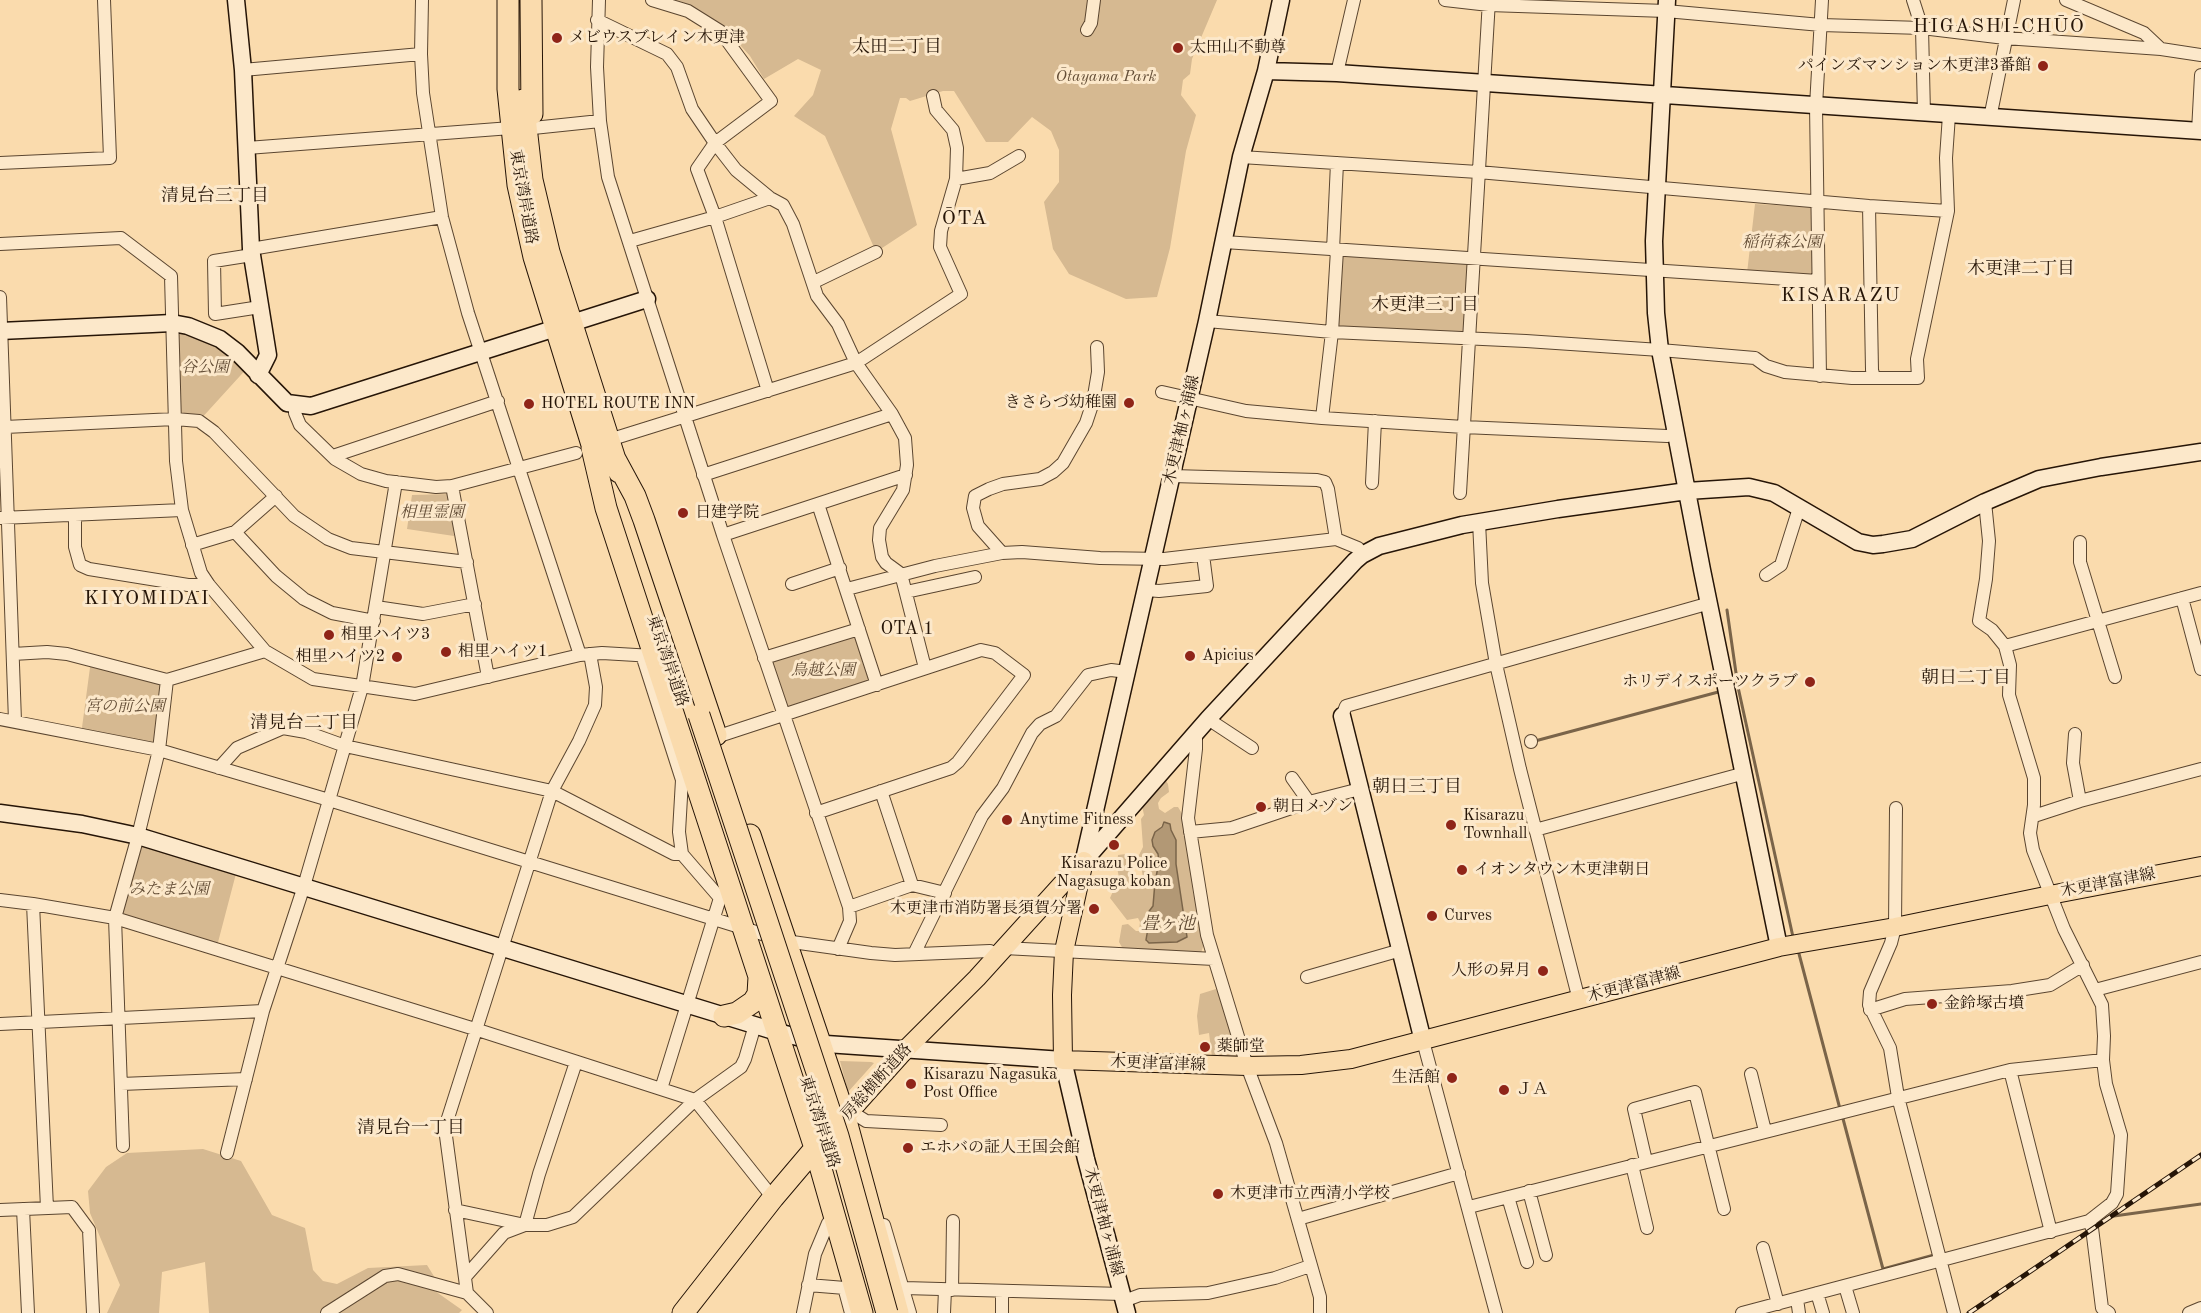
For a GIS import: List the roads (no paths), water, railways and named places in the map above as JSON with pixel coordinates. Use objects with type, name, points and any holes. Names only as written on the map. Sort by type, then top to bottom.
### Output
[{"type":"highway","points":[[496,0],[501,114],[511,129]]},
{"type":"highway","name":"東京湾岸道路","points":[[508,0],[515,88],[532,180],[563,326],[598,450],[693,716],[838,1136],[887,1313]]},
{"type":"highway","name":"東京湾岸道路","points":[[520,0],[511,129],[518,185],[534,257],[563,326]]},
{"type":"highway","points":[[531,0],[534,144],[532,180]]},
{"type":"highway","points":[[598,450],[606,508],[648,655],[744,930],[815,1148],[831,1219],[862,1313]]},
{"type":"highway","points":[[598,450],[635,496],[644,520],[818,1042],[848,1114],[869,1207],[898,1313]]},
{"type":"highway","name":"東京湾岸道路","points":[[693,716],[826,1142],[875,1313]]},
{"type":"highway","points":[[724,1016],[737,1012],[753,1002],[758,994],[759,976]]},
{"type":"highway","name":"房総横断道路","points":[[683,1313],[773,1198],[815,1148],[848,1114]]},
{"type":"main road","points":[[1063,1060],[1064,951],[1084,861]]},
{"type":"main road","name":"房総横断道路","points":[[848,1114],[906,1049],[1001,952],[1084,861]]},
{"type":"main road","name":"木更津富津線","points":[[1063,1060],[1247,1066],[1327,1063],[1423,1041],[1779,947],[1895,927],[2201,866]]},
{"type":"street","points":[[0,163],[110,158],[104,0]]},
{"type":"street","points":[[236,0],[243,70],[252,252],[268,355],[258,375]]},
{"type":"street","points":[[422,0],[421,54],[428,134],[442,217],[460,287],[596,687],[594,705],[579,741],[552,791],[478,1030],[464,1065],[448,1118],[446,1136],[467,1293],[480,1310]]},
{"type":"street","points":[[599,0],[597,20],[600,121],[608,177],[630,241],[683,416],[849,907],[850,921],[838,949]]},
{"type":"street","points":[[652,0],[688,11],[720,31],[771,101],[715,143],[697,169],[715,217],[768,390]]},
{"type":"street","points":[[1087,30],[1091,23],[1094,0]]},
{"type":"street","name":"木更津袖ヶ浦線","points":[[1084,861],[1190,398],[1241,157],[1266,71],[1281,0]]},
{"type":"street","points":[[1337,73],[1354,0]]},
{"type":"street","points":[[1445,0],[1667,6],[1821,25],[1922,28],[2005,38],[2201,55]]},
{"type":"street","points":[[1820,376],[1816,106],[1822,0]]},
{"type":"street","points":[[1913,0],[1922,28],[1924,114]]},
{"type":"street","points":[[1990,118],[2013,0]]},
{"type":"street","points":[[2066,0],[2144,33],[2161,50]]},
{"type":"street","points":[[1460,493],[1489,2]]},
{"type":"street","points":[[1667,6],[1654,241],[1656,313],[1660,350],[1779,947]]},
{"type":"street","points":[[597,20],[667,54],[677,67],[692,109],[715,143],[736,170],[770,198],[783,205],[793,224],[817,296],[838,324],[856,363],[892,414],[905,438],[908,453],[903,490],[880,528],[879,534],[882,557],[901,574],[925,668]]},
{"type":"street","points":[[243,70],[421,54]]},
{"type":"street","points":[[1266,71],[1337,73],[1662,94],[1949,116],[2199,131],[2201,75]]},
{"type":"street","points":[[295,404],[295,413],[300,425],[333,456],[361,474],[396,482],[436,487],[452,486],[598,450],[683,416],[856,363],[962,294],[940,247],[941,231],[956,179],[956,139],[952,130],[936,110],[933,96]]},
{"type":"street","points":[[1207,321],[1332,332],[1660,350],[1755,358],[1766,366],[1785,372],[1820,376],[1918,378],[1917,360],[1948,211],[1946,159],[1949,116]]},
{"type":"street","points":[[533,128],[600,121]]},
{"type":"street","points":[[247,148],[511,129]]},
{"type":"street","points":[[956,179],[990,172],[1019,156]]},
{"type":"street","points":[[1241,157],[1478,172],[1948,211]]},
{"type":"street","points":[[1322,418],[1332,332],[1337,163]]},
{"type":"street","points":[[630,241],[715,217],[770,198]]},
{"type":"street","points":[[1869,206],[1874,378]]},
{"type":"street","points":[[260,307],[214,314],[214,261],[442,217]]},
{"type":"street","points":[[0,244],[121,238],[171,276],[176,461],[182,510],[201,573],[265,651],[313,679],[415,694],[585,654],[648,655],[682,780],[679,832],[682,854],[720,898],[661,1089]]},
{"type":"street","points":[[1224,242],[1818,281]]},
{"type":"street","points":[[814,282],[876,252]]},
{"type":"street","points":[[0,297],[5,427],[4,518],[15,721]]},
{"type":"street","points":[[1,331],[171,323],[196,329],[220,339],[237,352],[287,403],[311,406],[647,299]]},
{"type":"street","points":[[1002,553],[978,526],[973,508],[975,496],[1004,484],[1040,479],[1063,463],[1086,423],[1093,402],[1098,372],[1097,347]]},
{"type":"street","points":[[1162,392],[1246,411],[1322,418],[1666,436],[1677,433]]},
{"type":"street","points":[[333,456],[498,401]]},
{"type":"street","points":[[703,475],[892,414]]},
{"type":"street","points":[[5,427],[175,419],[199,421],[214,432],[294,516],[328,539],[351,548],[467,562]]},
{"type":"street","points":[[1372,483],[1375,421]]},
{"type":"street","points":[[1084,861],[1208,719],[1362,555],[1392,542],[1479,522],[1688,491],[1749,487],[1774,493],[1858,542],[1873,545],[1912,539],[1984,502],[2038,479],[2201,452]]},
{"type":"street","points":[[723,535],[906,475]]},
{"type":"street","points":[[1172,477],[1325,482],[1336,539]]},
{"type":"street","points":[[227,1153],[264,1011],[362,687],[396,482]]},
{"type":"street","points":[[452,486],[488,677]]},
{"type":"street","points":[[192,545],[236,532],[276,496]]},
{"type":"street","points":[[1742,1313],[2089,1221],[2112,1203],[2117,1194],[2121,1136],[2106,1084],[2102,1005],[2064,929],[2032,850],[2030,832],[2034,816],[2034,778],[2009,695],[2010,665],[2005,646],[1992,630],[1979,621],[1989,541],[1984,502]]},
{"type":"street","points":[[818,504],[877,684]]},
{"type":"street","points":[[1766,575],[1781,565],[1799,508]]},
{"type":"street","points":[[4,518],[182,510]]},
{"type":"street","points":[[75,514],[75,547],[80,565],[89,569],[177,583],[209,585]]},
{"type":"street","points":[[1479,522],[1482,583],[1496,664],[1535,830],[1579,1000]]},
{"type":"street","points":[[236,532],[276,576],[304,599],[332,613],[374,621]]},
{"type":"street","points":[[847,589],[935,566],[1002,553],[1152,559],[1336,539],[1358,548],[1362,555]]},
{"type":"street","points":[[2080,542],[2080,562],[2115,677]]},
{"type":"street","points":[[1146,590],[1159,591],[1207,586],[1203,555]]},
{"type":"street","points":[[792,584],[840,568]]},
{"type":"street","points":[[906,592],[975,577]]},
{"type":"street","points":[[2005,646],[2201,593]]},
{"type":"street","points":[[2182,598],[2201,669]]},
{"type":"street","points":[[1496,1313],[1423,1041],[1342,716],[1346,706],[1710,603]]},
{"type":"street","points":[[376,608],[423,614],[475,604]]},
{"type":"street","points":[[764,658],[859,629]]},
{"type":"street","points":[[716,737],[981,650],[995,653],[1024,675],[958,762],[951,768],[816,813]]},
{"type":"street","points":[[13,654],[47,652],[67,654],[166,680],[265,651]]},
{"type":"street","points":[[914,954],[982,816],[1003,788],[1032,733],[1040,724],[1056,716],[1088,675],[1111,670],[1127,672]]},
{"type":"street","points":[[123,1146],[115,918],[159,750],[166,680]]},
{"type":"street","points":[[0,719],[159,750],[785,941],[871,953],[1064,951],[1214,959]]},
{"type":"street","points":[[1208,719],[1252,748]]},
{"type":"street","points":[[219,768],[237,748],[283,728],[306,732],[345,746],[552,791],[674,854],[682,854]]},
{"type":"street","points":[[1196,734],[1188,818],[1207,935],[1247,1066],[1276,1143],[1320,1297],[1320,1313]]},
{"type":"street","points":[[2075,734],[2073,763],[2080,801]]},
{"type":"street","points":[[2034,816],[2080,801],[2201,769]]},
{"type":"street","points":[[1535,830],[1745,772]]},
{"type":"street","points":[[1292,778],[1309,802]]},
{"type":"street","points":[[1190,832],[1232,828],[1309,802],[1360,789]]},
{"type":"street","points":[[881,791],[912,885]]},
{"type":"street","points":[[1896,808],[1895,927],[1891,943],[1870,992],[1869,1005],[1890,1048],[1899,1097],[1954,1313]]},
{"type":"street","points":[[0,813],[82,824],[138,836],[724,1016],[818,1042],[836,1046],[1063,1060]]},
{"type":"street","points":[[849,907],[912,885],[945,893]]},
{"type":"street","points":[[0,900],[115,918],[277,970],[478,1030],[695,1100],[773,1198]]},
{"type":"street","points":[[33,904],[47,1208]]},
{"type":"street","points":[[1307,977],[1401,950]]},
{"type":"street","points":[[2095,990],[2201,962]]},
{"type":"street","points":[[1870,1010],[1905,999],[2050,985],[2083,965]]},
{"type":"street","points":[[0,1024],[264,1011]]},
{"type":"street","points":[[455,1210],[525,1225],[547,1225],[573,1217],[695,1100],[741,1067],[754,1025]]},
{"type":"street","name":"木更津袖ヶ浦線","points":[[1063,1060],[1086,1160],[1124,1303]]},
{"type":"street","points":[[1469,1207],[2010,1070],[2103,1060]]},
{"type":"street","points":[[525,1225],[539,1174],[576,1062]]},
{"type":"street","points":[[2010,1070],[2051,1232]]},
{"type":"street","points":[[1750,1074],[1765,1131]]},
{"type":"street","points":[[121,1084],[246,1079]]},
{"type":"street","points":[[1646,1161],[1634,1109],[1695,1092],[1724,1209]]},
{"type":"street","points":[[848,1114],[866,1121],[941,1125]]},
{"type":"street","points":[[1632,1165],[1647,1228]]},
{"type":"street","points":[[1298,1220],[1459,1173]]},
{"type":"street","points":[[1529,1191],[1546,1255]]},
{"type":"street","points":[[1508,1197],[1527,1262]]},
{"type":"street","points":[[0,1210],[72,1207],[89,1230],[93,1313]]},
{"type":"street","points":[[869,1207],[880,1212],[910,1313]]},
{"type":"street","points":[[23,1209],[28,1313]]},
{"type":"street","points":[[802,1313],[815,1254],[831,1219]]},
{"type":"street","points":[[831,1219],[851,1313]]},
{"type":"street","points":[[944,1313],[953,1221]]},
{"type":"street","points":[[2089,1221],[2092,1228],[2102,1308],[2109,1313]]},
{"type":"street","points":[[465,1277],[504,1233],[525,1225]]},
{"type":"street","points":[[1763,1248],[1778,1304]]},
{"type":"street","points":[[904,1288],[1002,1292],[1124,1303],[1140,1295],[1208,1293],[1275,1278],[1310,1266]]},
{"type":"street","points":[[327,1313],[385,1276],[398,1274],[467,1293]]},
{"type":"street","points":[[808,1285],[844,1288]]},
{"type":"street","points":[[1845,1286],[1853,1313]]},
{"type":"street","points":[[1002,1292],[1002,1313]]},
{"type":"street","points":[[1817,1293],[1823,1313]]},
{"type":"street","points":[[1797,1299],[1799,1313]]},
{"type":"street","points":[[2189,1313],[2201,1308]]},
{"type":"water","name":"畳ヶ池","points":[[1164,822],[1170,824],[1176,840],[1176,864],[1187,937],[1177,942],[1149,943],[1146,940],[1147,914],[1153,906],[1159,862],[1152,840],[1155,832],[1162,827]]},
{"type":"waterway","points":[[1727,610],[1738,687],[1793,937]]},
{"type":"waterway","points":[[1535,741],[1722,691]]},
{"type":"waterway","points":[[1798,950],[1840,1109]]},
{"type":"waterway","points":[[1842,1115],[1883,1269],[1934,1255]]},
{"type":"waterway","points":[[2114,1216],[2201,1204]]},
{"type":"railway","points":[[1969,1313],[2201,1155]]},
{"type":"place","name":"メビウスブレイン木更津","points":[[557,38]]},
{"type":"place","name":"太田山不動尊","points":[[1178,48]]},
{"type":"place","name":"パインズマンション木更津3番館","points":[[2043,66]]},
{"type":"place","name":"きさらづ幼稚園","points":[[1129,403]]},
{"type":"place","name":"HOTEL ROUTE INN","points":[[529,404]]},
{"type":"place","name":"日建学院","points":[[683,513]]},
{"type":"place","name":"相里ハイツ3","points":[[329,635]]},
{"type":"place","name":"相里ハイツ1","points":[[446,652]]},
{"type":"place","name":"Apicius","points":[[1190,656]]},
{"type":"place","name":"相里ハイツ2","points":[[397,657]]},
{"type":"place","name":"ホリデイスポーツクラブ","points":[[1810,682]]},
{"type":"place","name":"朝日メゾン","points":[[1261,807]]},
{"type":"place","name":"Anytime Fitness","points":[[1007,820]]},
{"type":"place","name":"Kisarazu Townhall","points":[[1451,825]]},
{"type":"place","name":"Kisarazu Police Nagasuga koban","points":[[1114,845]]},
{"type":"place","name":"イオンタウン木更津朝日","points":[[1462,870]]},
{"type":"place","name":"木更津市消防署長須賀分署","points":[[1094,909]]},
{"type":"place","name":"Curves","points":[[1432,916]]},
{"type":"place","name":"人形の昇月","points":[[1543,971]]},
{"type":"place","name":"金鈴塚古墳","points":[[1932,1004]]},
{"type":"place","name":"薬師堂","points":[[1205,1047]]},
{"type":"place","name":"生活館","points":[[1452,1078]]},
{"type":"place","name":"Kisarazu Nagasuka Post Office","points":[[911,1084]]},
{"type":"place","name":"ＪＡ","points":[[1504,1090]]},
{"type":"place","name":"エホバの証人王国会館","points":[[908,1148]]},
{"type":"place","name":"木更津市立西清小学校","points":[[1218,1194]]},
{"type":"district","name":"HIGASHI-CHŪŌ","points":[[1999,27]]},
{"type":"district","name":"太田二丁目","points":[[897,47]]},
{"type":"district","name":"清見台三丁目","points":[[215,196]]},
{"type":"district","name":"ŌTA","points":[[965,219]]},
{"type":"district","name":"木更津二丁目","points":[[2021,269]]},
{"type":"district","name":"KISARAZU","points":[[1841,296]]},
{"type":"district","name":"木更津三丁目","points":[[1425,305]]},
{"type":"district","name":"KIYOMIDAI","points":[[147,599]]},
{"type":"district","name":"OTA 1","points":[[907,629]]},
{"type":"district","name":"朝日二丁目","points":[[1966,678]]},
{"type":"district","name":"清見台二丁目","points":[[304,723]]},
{"type":"district","name":"朝日三丁目","points":[[1417,787]]},
{"type":"district","name":"清見台一丁目","points":[[411,1128]]},
{"type":"park label","name":"Ōtayama Park","points":[[1106,77]]},
{"type":"park label","name":"稲荷森公園","points":[[1782,243]]},
{"type":"park label","name":"谷公園","points":[[205,368]]},
{"type":"park label","name":"相里霊園","points":[[432,513]]},
{"type":"park label","name":"鳥越公園","points":[[823,671]]},
{"type":"park label","name":"宮の前公園","points":[[125,707]]},
{"type":"park label","name":"みたま公園","points":[[169,890]]}]
